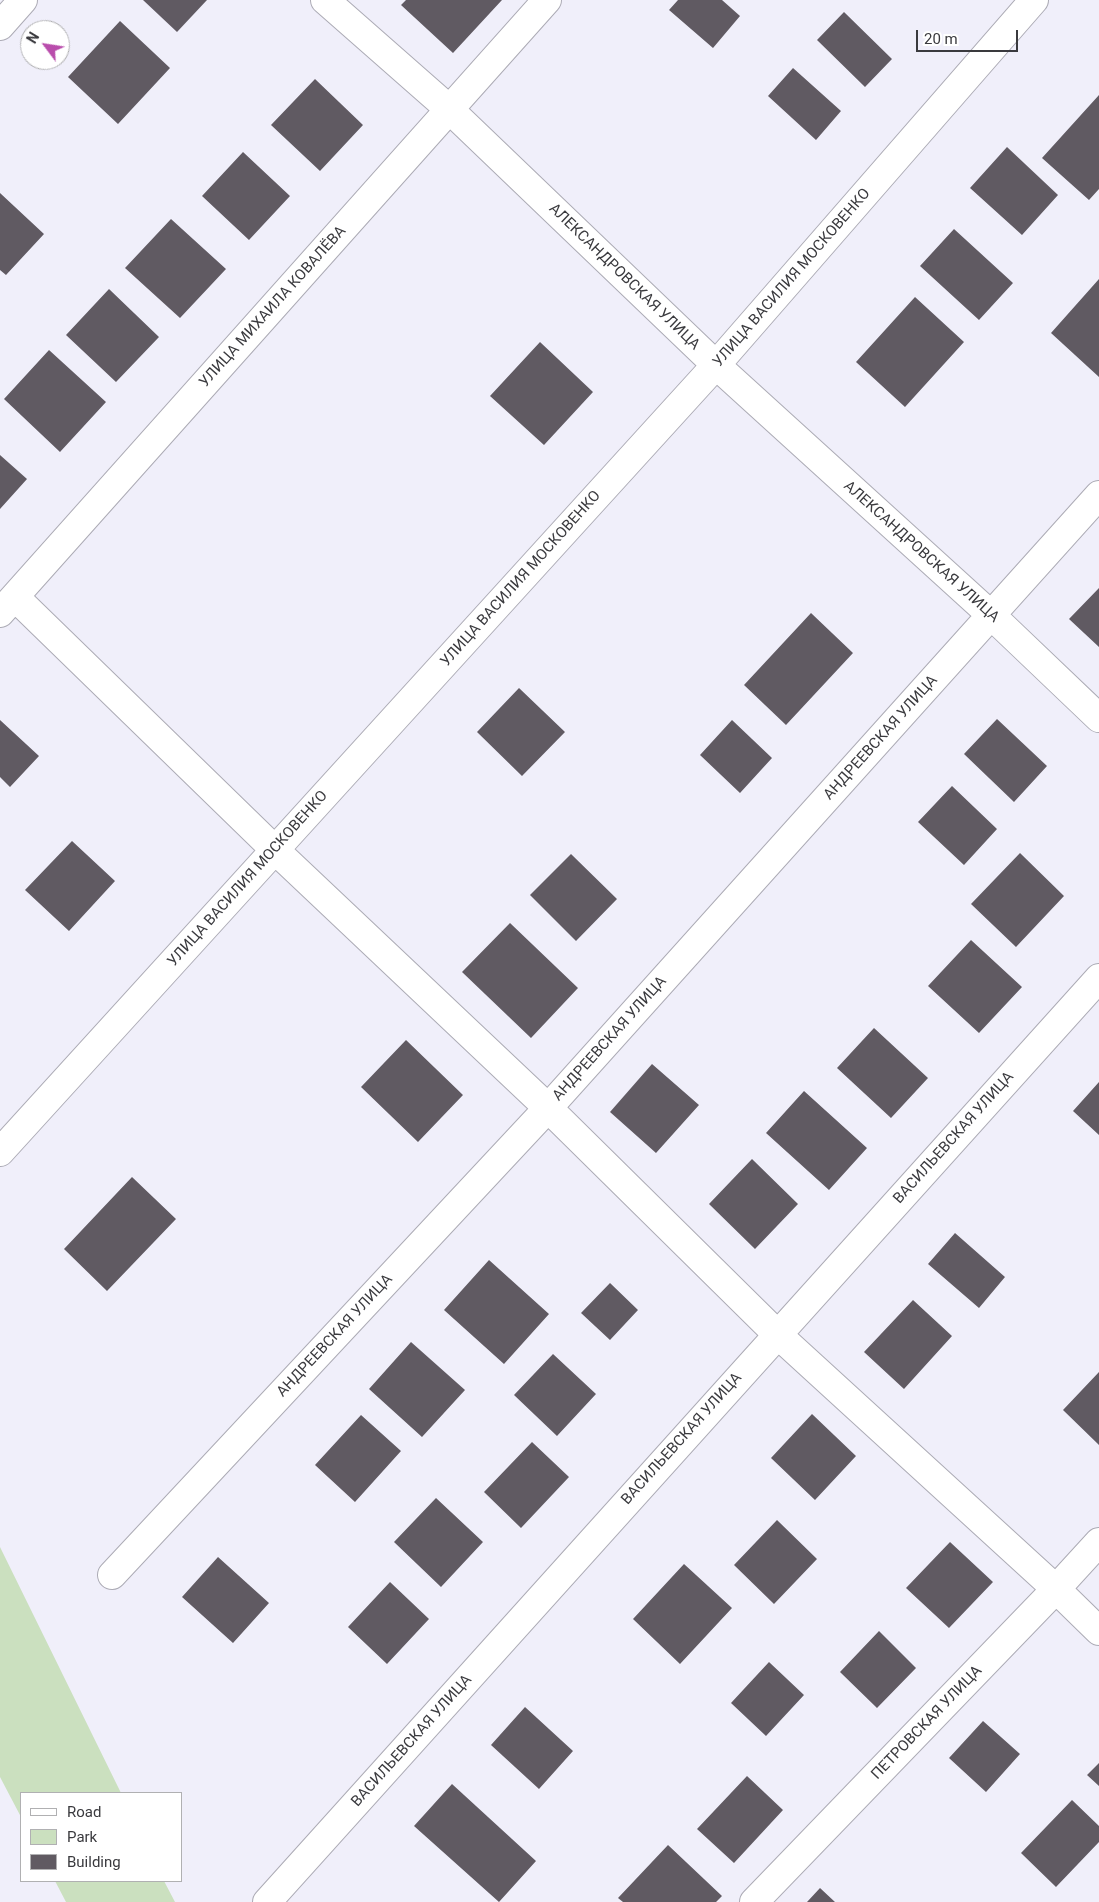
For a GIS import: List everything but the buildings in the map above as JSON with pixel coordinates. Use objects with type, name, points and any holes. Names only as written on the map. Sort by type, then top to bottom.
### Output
[{"type":"street","points":[[0,26],[23,0]]},
{"type":"street","name":"АЛЕКСАНДРОВСКАЯ УЛИЦА","points":[[325,0],[449,109],[716,365],[991,615],[1099,718]]},
{"type":"street","name":"УЛИЦА МИХАИЛА КОВАЛЁВА","points":[[8,605],[547,0]]},
{"type":"street","name":"УЛИЦА ВАСИЛИЯ МОСКОВЕНКО","points":[[0,1152],[716,365],[1034,0]]},
{"type":"street","name":"АНДРЕЕВСКАЯ УЛИЦА","points":[[112,1575],[548,1108],[1099,496]]},
{"type":"street","points":[[8,605],[274,849],[548,1108],[776,1334],[1056,1589],[1099,1631]]},
{"type":"street","name":"ВАСИЛЬЕВСКАЯ УЛИЦА","points":[[267,1902],[776,1334],[1099,978]]},
{"type":"street","name":"ПЕТРОВСКАЯ УЛИЦА","points":[[754,1902],[1099,1542]]},
{"type":"green space","points":[[0,1547],[121,1792],[20,1792],[20,1815],[0,1777]]},
{"type":"green space","points":[[56,1882],[165,1882],[175,1902],[66,1902]]}]
